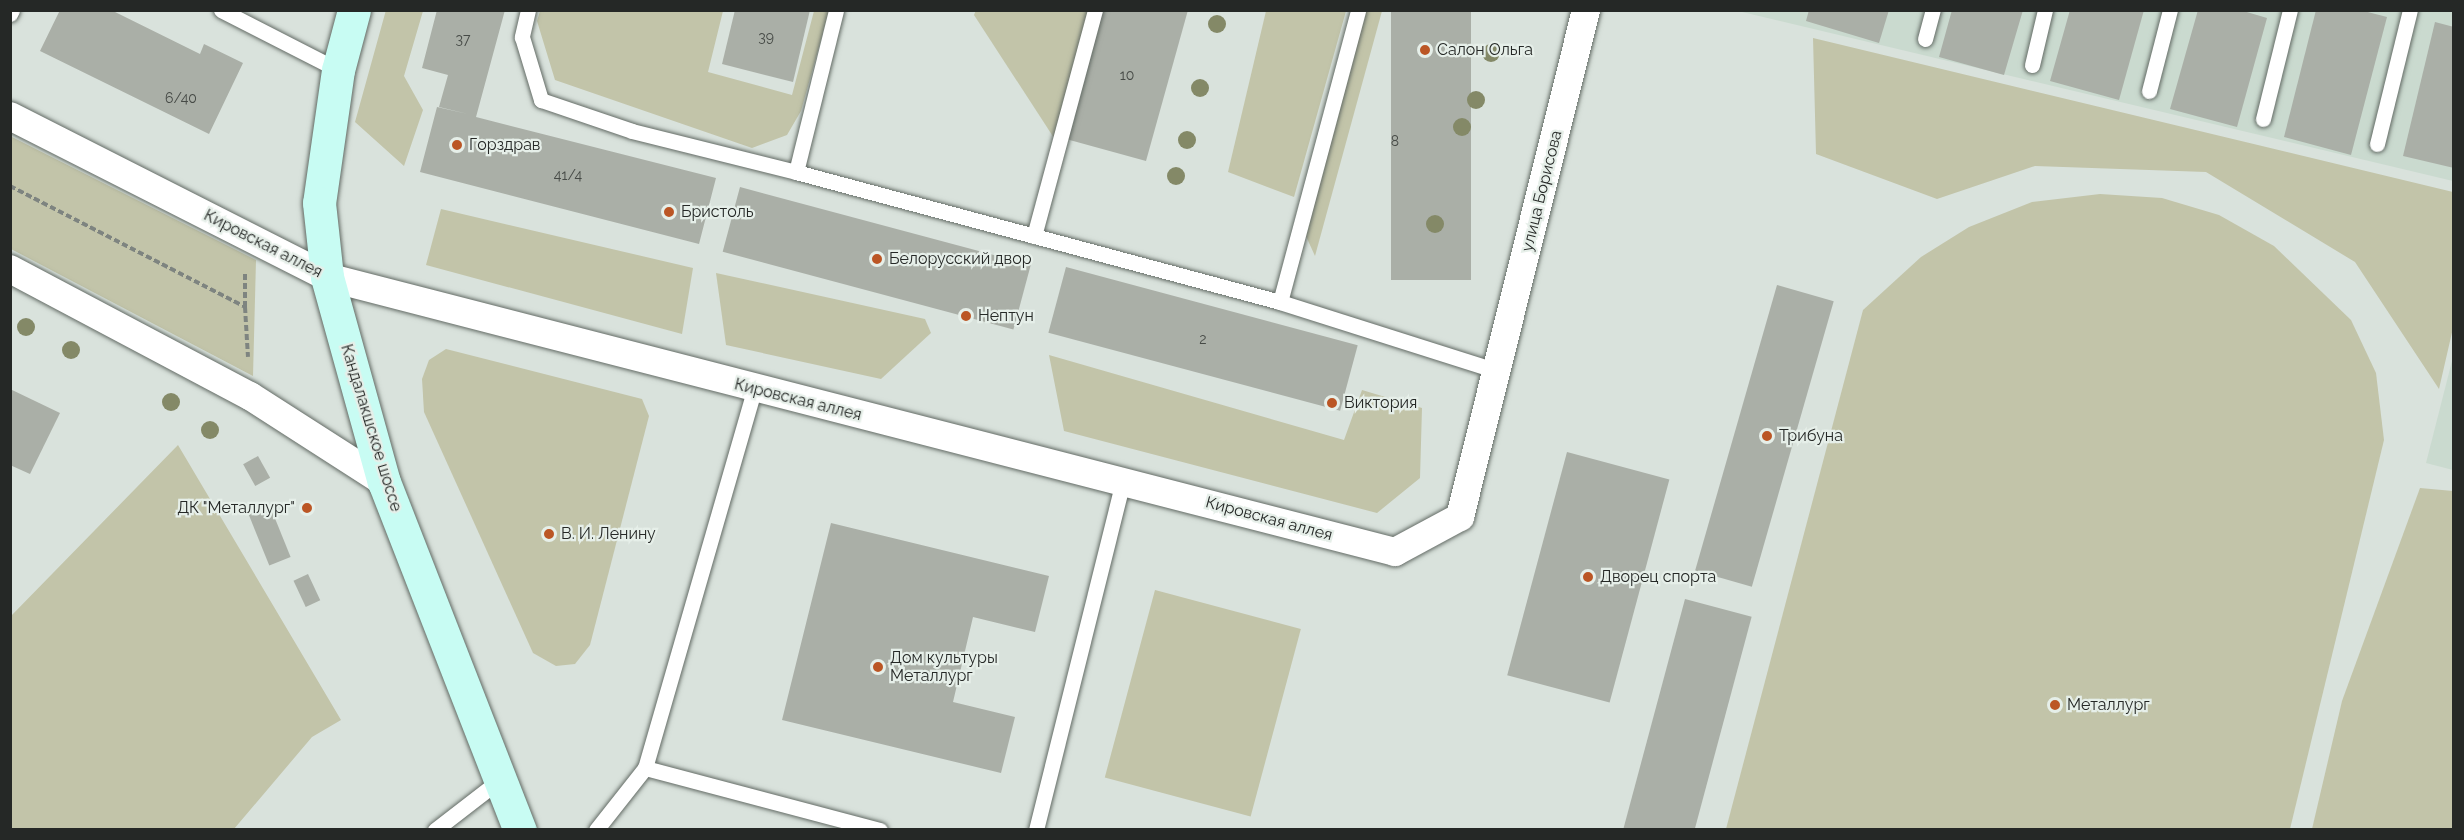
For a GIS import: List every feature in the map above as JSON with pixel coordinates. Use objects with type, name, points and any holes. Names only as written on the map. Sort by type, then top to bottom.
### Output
[{"type":"main road","name":"Кандалакшское шоссе","points":[[354,10],[338,70],[319,203],[327,277],[384,482],[520,830]]},
{"type":"street","name":"улица Борисова","points":[[1498,371],[1586,10]]},
{"type":"street","name":"Кировская аллея","points":[[10,116],[327,277],[754,390],[1123,481],[1395,552],[1460,517],[1498,371]]},
{"type":"street","points":[[10,269],[250,396],[384,482]]},
{"type":"lane","points":[[221,10],[338,70]]},
{"type":"lane","points":[[528,10],[522,37],[541,100],[632,131],[796,172],[1280,302],[1498,371]]},
{"type":"lane","points":[[796,172],[836,10]]},
{"type":"lane","points":[[1034,237],[1095,10]]},
{"type":"lane","points":[[1280,302],[1358,10]]},
{"type":"lane","points":[[1925,39],[1933,10]]},
{"type":"lane","points":[[2032,64],[2045,10]]},
{"type":"lane","points":[[2149,91],[2170,10]]},
{"type":"lane","points":[[2263,119],[2290,10]]},
{"type":"lane","points":[[2377,144],[2410,10]]},
{"type":"lane","points":[[596,830],[645,768],[754,390]]},
{"type":"lane","points":[[1036,830],[1123,481]]},
{"type":"lane","points":[[645,768],[880,830]]},
{"type":"lane","points":[[435,830],[501,779]]},
{"type":"path","points":[[10,186],[245,307],[250,396]]},
{"type":"shaded area","points":[[1738,11],[2453,11],[2453,181]]},
{"type":"shaded area","points":[[2453,357],[2454,470],[2426,463]]},
{"type":"green space","points":[[386,10],[423,11],[404,76],[423,110],[404,166],[355,122]]},
{"type":"green space","points":[[976,10],[1089,11],[1054,138],[974,15]]},
{"type":"green space","points":[[540,11],[723,11],[708,72],[792,95],[814,11],[829,11],[801,111],[787,135],[752,148],[555,80],[537,21]]},
{"type":"green space","points":[[1266,11],[1346,11],[1294,197],[1228,172]]},
{"type":"green space","points":[[1364,11],[1382,11],[1315,256],[1305,234]]},
{"type":"green space","points":[[1813,38],[2453,192],[2453,328],[2439,389],[2355,262],[2206,172],[2035,166],[1937,199],[1816,154]]},
{"type":"green space","points":[[10,136],[256,260],[253,376],[11,249]]},
{"type":"green space","points":[[2100,194],[2162,198],[2219,215],[2274,246],[2351,320],[2376,373],[2384,440],[2290,829],[1726,829],[1863,310],[1921,257],[1969,227],[2032,202]]},
{"type":"green space","points":[[441,209],[693,268],[682,334],[426,265]]},
{"type":"green space","points":[[716,273],[925,319],[931,333],[881,379],[726,345]]},
{"type":"green space","points":[[446,349],[642,399],[649,416],[590,645],[575,664],[556,666],[533,653],[424,412],[422,379],[429,360]]},
{"type":"green space","points":[[1049,355],[1344,440],[1362,390],[1422,408],[1420,478],[1377,513],[1064,431]]},
{"type":"green space","points":[[178,445],[341,720],[312,737],[234,829],[11,829],[11,616]]},
{"type":"green space","points":[[2420,488],[2453,491],[2453,829],[2312,829],[2342,701]]},
{"type":"green space","points":[[1155,590],[1301,629],[1251,816],[1105,777]]},
{"type":"building","points":[[60,10],[111,10],[200,54],[204,44],[243,63],[209,134],[40,51]]},
{"type":"building","points":[[437,10],[505,10],[476,117],[716,178],[699,244],[420,172],[437,107],[468,114],[439,107],[448,75],[422,68]]},
{"type":"building","points":[[735,10],[810,10],[793,82],[722,64]]},
{"type":"building","points":[[1102,10],[1188,10],[1146,161],[1066,139]]},
{"type":"building","points":[[1391,10],[1471,10],[1471,280],[1391,280]]},
{"type":"building","points":[[1809,10],[1889,10],[1879,43],[1806,21]]},
{"type":"building","points":[[1952,10],[2023,10],[2004,75],[1939,57]]},
{"type":"building","points":[[2070,10],[2144,10],[2119,100],[2050,81]]},
{"type":"building","points":[[2198,10],[2240,10],[2267,18],[2237,127],[2170,109]]},
{"type":"building","points":[[2316,10],[2360,10],[2387,17],[2351,155],[2284,137]]},
{"type":"building","points":[[2435,22],[2454,27],[2454,168],[2403,156]]},
{"type":"building","name":"Белорусский двор","points":[[740,187],[1031,265],[1013,330],[723,252]]},
{"type":"building","points":[[1066,267],[1358,345],[1340,411],[1048,333]]},
{"type":"building","name":"Трибуна","points":[[1777,285],[1834,301],[1752,587],[1695,570]]},
{"type":"building","points":[[10,389],[60,413],[30,474],[10,465]]},
{"type":"building","name":"Дворец спорта","points":[[1567,452],[1669,479],[1610,703],[1507,675]]},
{"type":"building","points":[[258,456],[270,478],[255,486],[243,464]]},
{"type":"building","points":[[270,506],[291,557],[269,566],[249,515]]},
{"type":"building","name":"Дом культуры Металлург","points":[[831,523],[1049,576],[1035,632],[973,617],[953,702],[1015,717],[1001,773],[782,720]]},
{"type":"building","points":[[308,574],[320,600],[306,607],[293,581]]},
{"type":"building","points":[[1685,599],[1752,617],[1695,830],[1623,830]]},
{"type":"place","name":"Салон Ольга","points":[[1425,50]]},
{"type":"place","name":"Горздрав","points":[[457,145]]},
{"type":"place","name":"Бристоль","points":[[669,212]]},
{"type":"place","name":"Белорусский двор","points":[[877,259]]},
{"type":"place","name":"Нептун","points":[[966,316]]},
{"type":"place","name":"Виктория","points":[[1332,403]]},
{"type":"place","name":"Трибуна","points":[[1767,436]]},
{"type":"place","name":"ДК \"Металлург\"","points":[[307,508]]},
{"type":"place","name":"В. И. Ленину","points":[[549,534]]},
{"type":"place","name":"Дворец спорта","points":[[1588,577]]},
{"type":"place","name":"Дом культуры Металлург","points":[[878,667]]},
{"type":"place","name":"Металлург","points":[[2055,705]]}]
